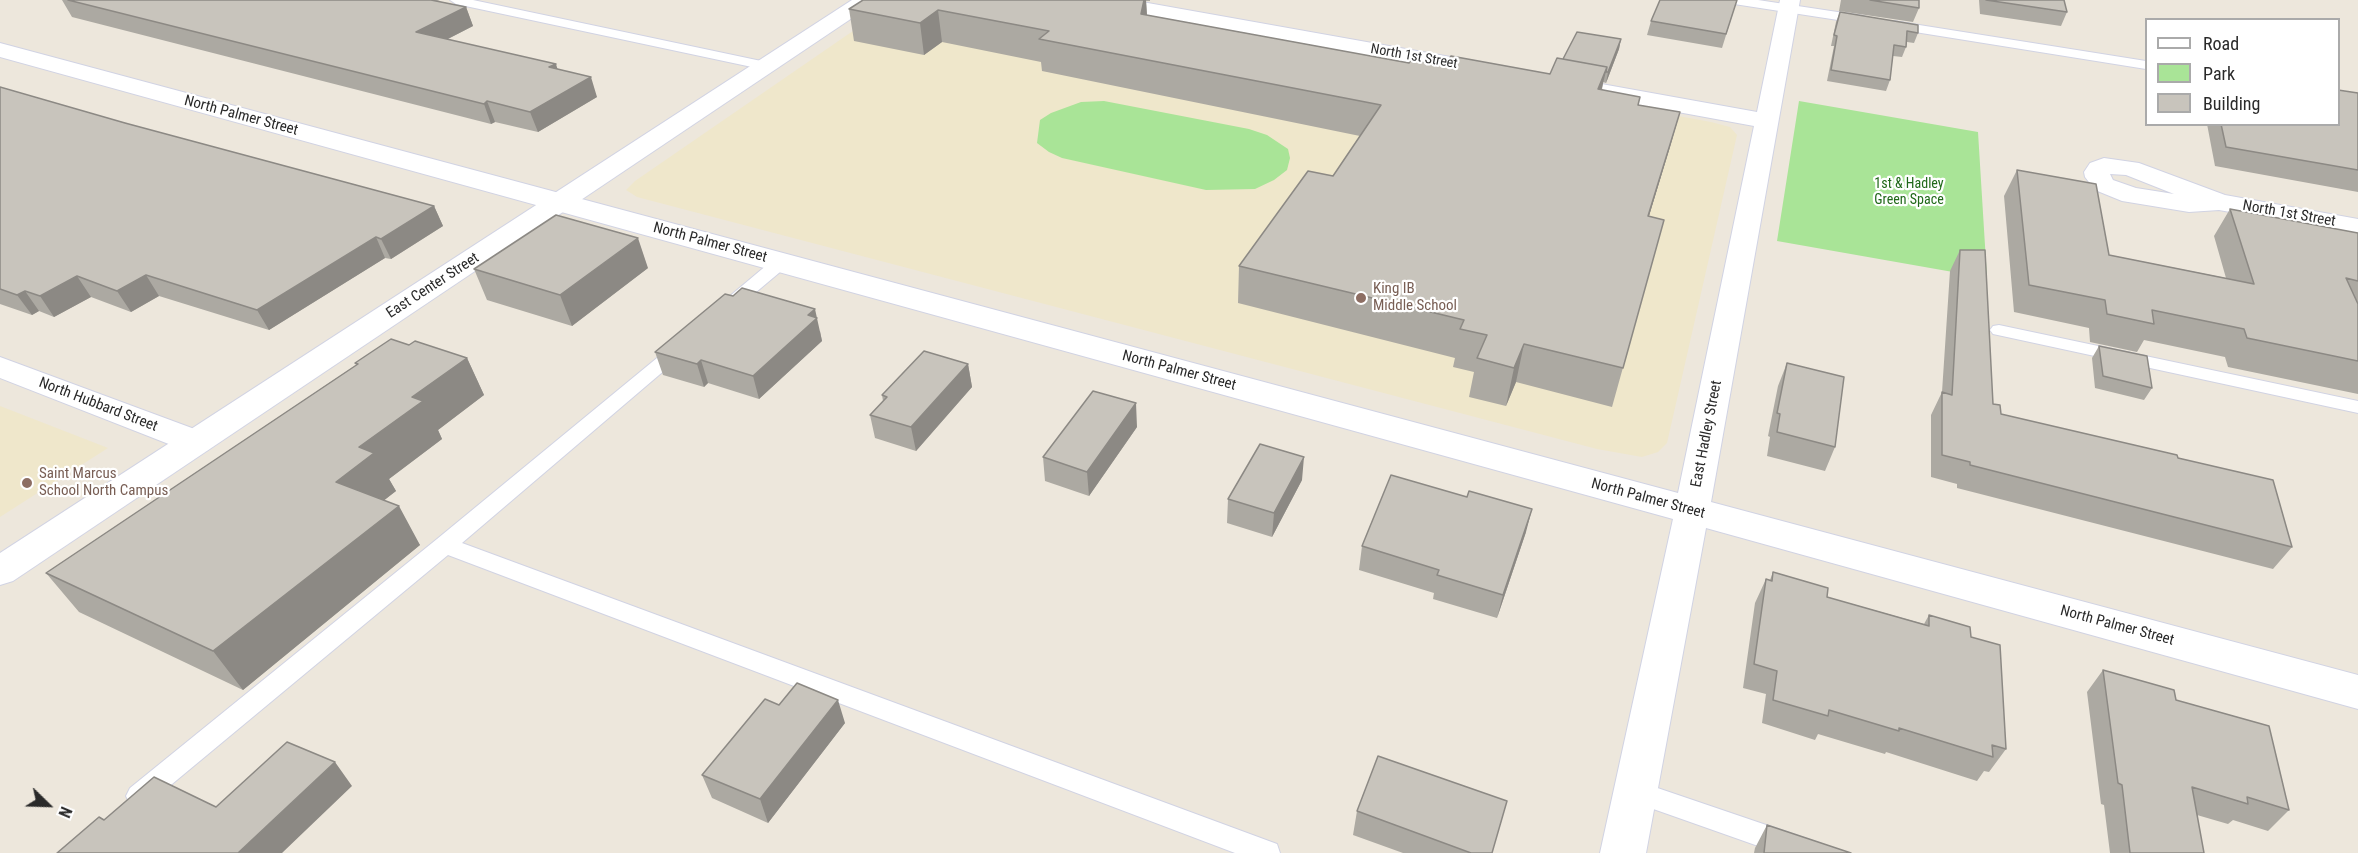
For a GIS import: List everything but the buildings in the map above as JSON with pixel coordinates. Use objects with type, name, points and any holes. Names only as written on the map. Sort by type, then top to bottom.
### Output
[{"type":"street","name":"East Center Street","points":[[0,572],[866,0]]},
{"type":"street","name":"North 1st Street","points":[[1097,0],[1508,74]]},
{"type":"street","name":"East Hadley Street","points":[[1623,853],[1692,511],[1789,4]]},
{"type":"street","name":"North Palmer Street","points":[[0,50],[2358,692]]},
{"type":"street","points":[[1578,87],[1766,121]]},
{"type":"street","name":"North 1st Street","points":[[2220,202],[2358,226]]},
{"type":"street","name":"North Hubbard Street","points":[[0,367],[196,442]]},
{"type":"lane","points":[[456,0],[766,66]]},
{"type":"lane","points":[[1734,0],[1789,4],[2145,65]]},
{"type":"lane","points":[[713,319],[780,262]]},
{"type":"lane","points":[[1999,330],[2358,407]]},
{"type":"lane","points":[[125,808],[445,545],[696,334]]},
{"type":"lane","points":[[445,545],[1267,853]]},
{"type":"lane","points":[[1634,790],[1812,853]]},
{"type":"shaded area","name":"King IB Middle School","points":[[898,0],[1047,0],[1730,127],[1737,135],[1667,443],[1658,452],[1642,457],[1597,449],[637,197],[626,190],[635,181]]},
{"type":"shaded area","name":"Saint Marcus School North Campus","points":[[0,406],[108,448],[0,517]]},
{"type":"green space","points":[[1104,101],[1249,129],[1267,135],[1288,149],[1290,158],[1287,170],[1274,180],[1255,189],[1206,190],[1062,158],[1037,143],[1040,120],[1051,113],[1081,102]]},
{"type":"green space","name":"1st & Hadley Green Space","points":[[1799,101],[1978,132],[1987,278],[1777,241]]},
{"type":"place","name":"King IB Middle School","points":[[1361,298]]},
{"type":"place","name":"Saint Marcus School North Campus","points":[[27,483]]}]
